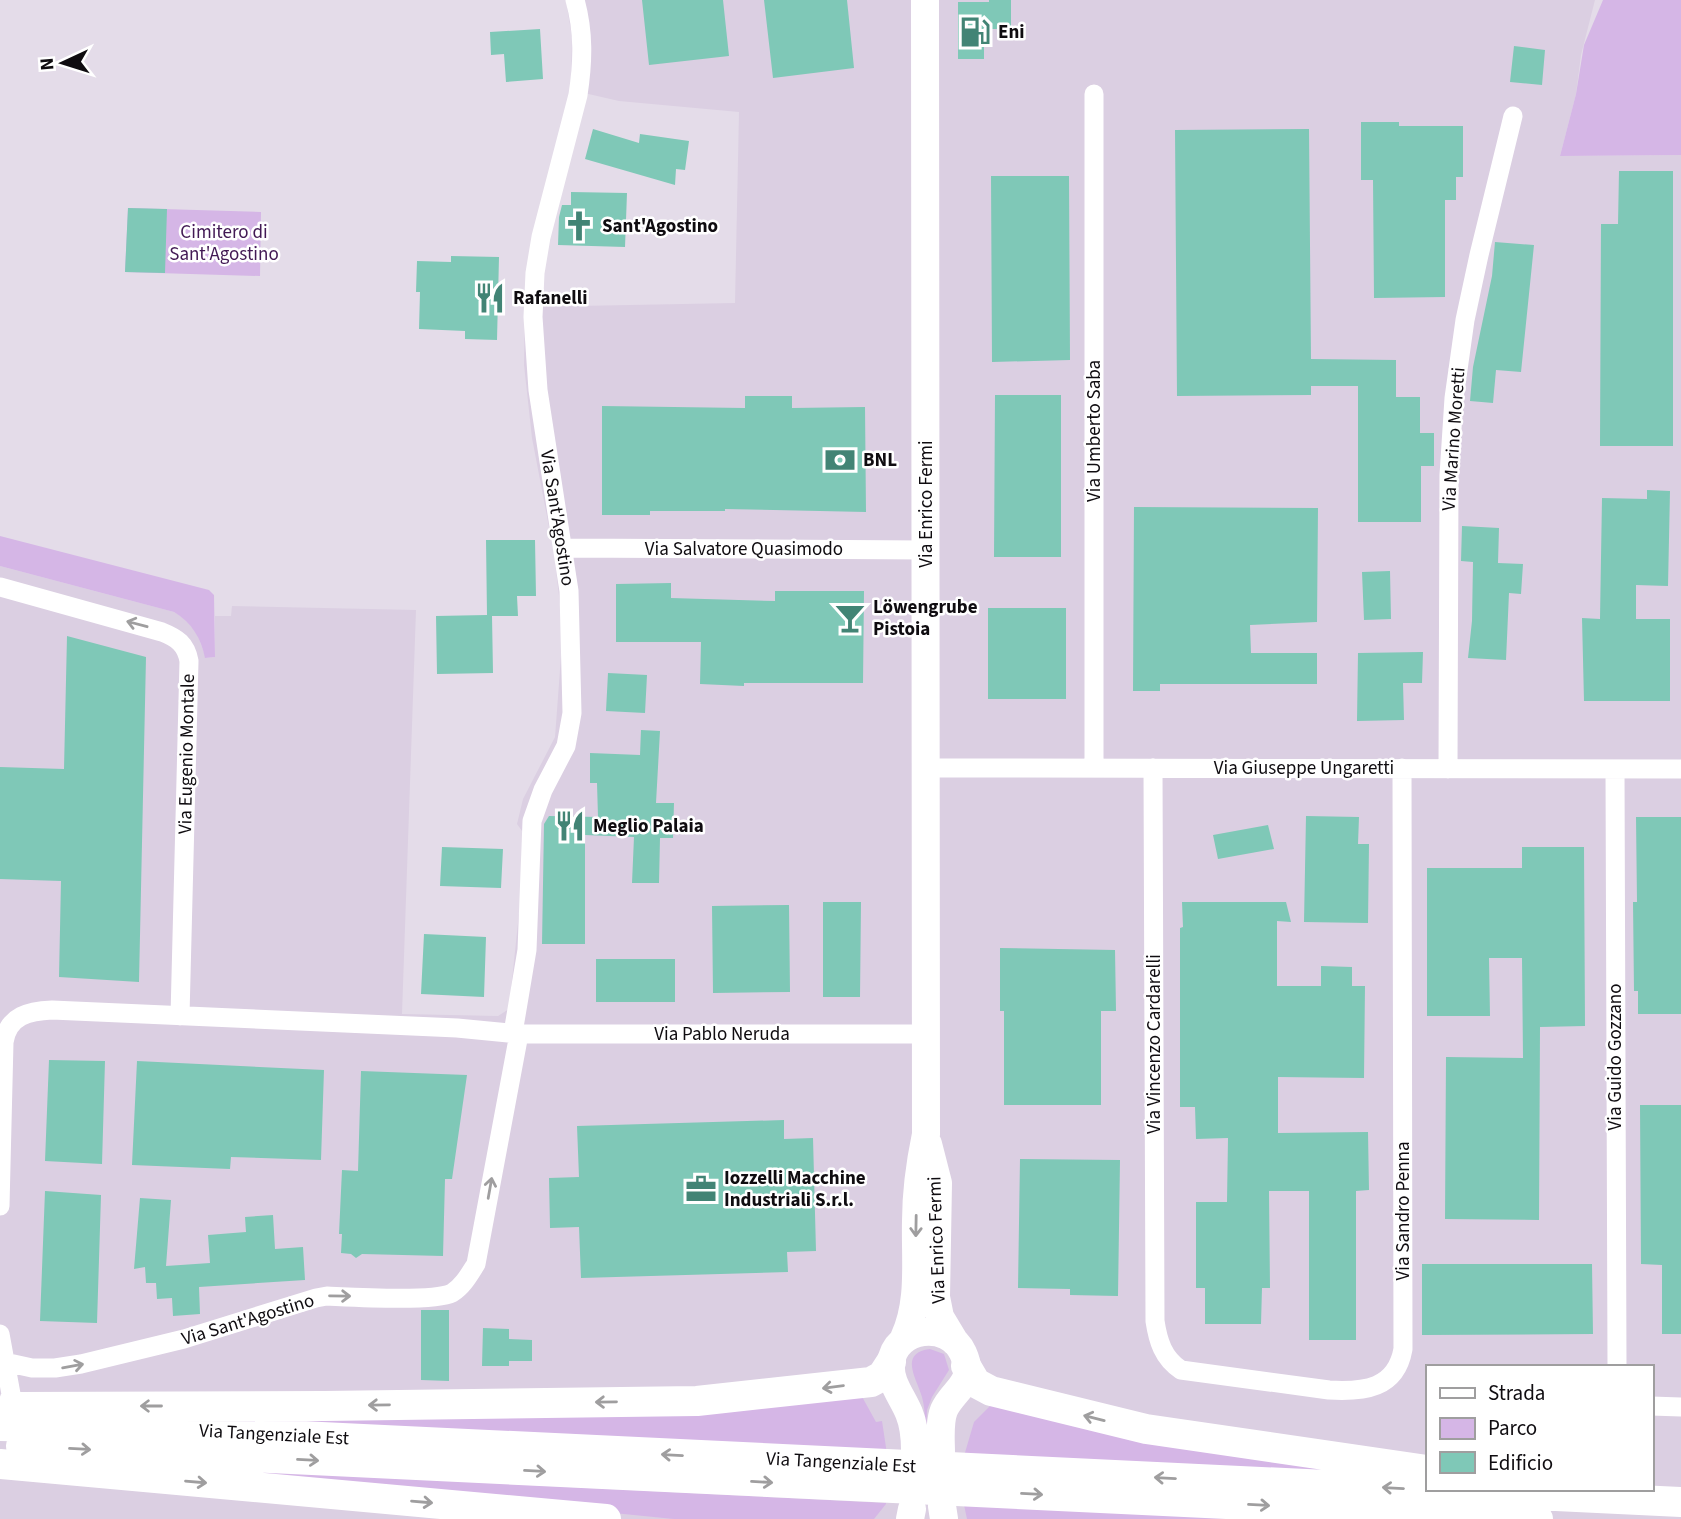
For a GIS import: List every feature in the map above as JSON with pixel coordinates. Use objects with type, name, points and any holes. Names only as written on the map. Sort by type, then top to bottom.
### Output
[{"type":"main road","points":[[7,1434],[324,1406],[697,1401],[871,1382],[882,1376],[898,1350]]},
{"type":"main road","points":[[961,1354],[976,1383],[991,1391],[1118,1424],[1426,1470]]},
{"type":"main road","points":[[7,1434],[606,1519]]},
{"type":"main road","name":"Via Tangenziale Est","points":[[7,1434],[886,1477],[1538,1519]]},
{"type":"main road","name":"Via Tangenziale Est","points":[[945,1481],[1619,1498],[1681,1502]]},
{"type":"main road","points":[[1572,1491],[1619,1498]]},
{"type":"street","name":"Via Sant'Agostino","points":[[3,1362],[32,1368],[81,1364],[184,1339],[302,1301],[327,1296],[434,1297],[452,1292],[468,1277],[476,1264],[516,1033],[527,950],[532,821],[543,790],[566,746],[572,713],[569,591],[538,390],[533,317],[535,273],[541,237],[582,72],[582,31],[575,0]]},
{"type":"street","name":"Via Enrico Fermi","points":[[898,1350],[912,1322],[915,1301],[917,1184],[926,1134],[925,0]]},
{"type":"street","name":"Via Umberto Saba","points":[[1094,93],[1094,768]]},
{"type":"street","name":"Via Marino Moretti","points":[[1448,769],[1449,475],[1454,398],[1465,320],[1513,116]]},
{"type":"street","name":"Via Salvatore Quasimodo","points":[[563,548],[926,550]]},
{"type":"street","name":"Via Eugenio Montale","points":[[0,587],[162,632],[179,640],[185,647],[189,661],[180,1016]]},
{"type":"street","name":"Via Giuseppe Ungaretti","points":[[927,768],[1681,769]]},
{"type":"street","name":"Via Vincenzo Cardarelli","points":[[1153,768],[1155,1321]]},
{"type":"street","name":"Via Sandro Penna","points":[[1155,1321],[1166,1358],[1181,1370],[1350,1391],[1380,1384],[1393,1375],[1400,1363],[1403,1349],[1402,768]]},
{"type":"street","name":"Via Guido Gozzano","points":[[1615,769],[1617,1365]]},
{"type":"street","points":[[0,1206],[3,1032],[13,1021],[26,1013],[40,1011],[180,1016],[516,1033]]},
{"type":"street","name":"Via Pablo Neruda","points":[[516,1033],[926,1034]]},
{"type":"street","name":"Via Enrico Fermi","points":[[926,1134],[938,1183],[936,1297],[940,1317],[961,1354]]},
{"type":"street","name":"Via Enrico Fermi","points":[[898,1350],[929,1332],[948,1336],[961,1354]]},
{"type":"street","points":[[0,1334],[11,1394],[7,1434]]},
{"type":"street","points":[[898,1350],[892,1379],[913,1425],[945,1481]]},
{"type":"street","points":[[945,1481],[944,1411],[963,1387],[961,1354]]},
{"type":"street","points":[[1653,1406],[1681,1407]]},
{"type":"shaded area","points":[[566,0],[1595,0],[1560,156],[1681,155],[1681,1519],[0,1519],[0,566],[174,612],[196,631],[206,658],[215,657],[215,616],[231,616],[232,606],[416,610],[402,1014],[498,1016],[509,1009],[521,894],[522,831],[517,824],[523,799],[555,737],[563,630],[554,553],[532,438],[524,365],[525,307],[735,303],[739,112],[619,101],[571,90],[572,37]]},
{"type":"green space","points":[[1603,0],[1681,0],[1681,155],[1560,156],[1576,94],[1584,45]]},
{"type":"green space","name":"Cimitero di Sant'Agostino","points":[[128,208],[261,212],[260,276],[125,272]]},
{"type":"green space","points":[[0,536],[209,590],[214,595],[215,657],[205,658],[195,632],[174,612],[0,566]]},
{"type":"green space","points":[[930,1349],[944,1354],[949,1370],[927,1410],[926,1431],[923,1401],[912,1361],[920,1351]]},
{"type":"green space","points":[[860,1393],[876,1422],[882,1421],[887,1454],[135,1416]]},
{"type":"green space","points":[[993,1403],[1424,1475],[964,1456],[974,1422]]},
{"type":"green space","points":[[130,1465],[886,1504],[874,1519],[674,1519]]},
{"type":"green space","points":[[964,1505],[1299,1519],[967,1519]]},
{"type":"building","points":[[642,0],[723,0],[729,56],[649,65]]},
{"type":"building","points":[[764,0],[847,0],[854,68],[773,78]]},
{"type":"building","points":[[1011,0],[1011,29],[984,29],[984,59],[958,59],[958,2]]},
{"type":"building","points":[[540,29],[543,79],[506,82],[504,54],[491,55],[490,32]]},
{"type":"building","points":[[1514,46],[1545,50],[1542,85],[1510,82]]},
{"type":"building","points":[[1361,122],[1399,122],[1399,126],[1463,126],[1463,177],[1456,177],[1456,200],[1445,200],[1445,297],[1374,298],[1373,180],[1361,180]]},
{"type":"building","points":[[593,129],[639,143],[640,134],[689,141],[685,170],[676,169],[675,185],[585,159]]},
{"type":"building","points":[[1309,129],[1311,359],[1396,360],[1396,397],[1420,397],[1420,433],[1434,433],[1434,466],[1421,466],[1421,522],[1358,522],[1358,386],[1311,386],[1311,395],[1177,396],[1175,130]]},
{"type":"building","points":[[1619,171],[1673,171],[1673,446],[1600,446],[1601,224],[1618,224]]},
{"type":"building","points":[[991,176],[1069,176],[1070,360],[992,362]]},
{"type":"building","points":[[571,192],[627,193],[625,247],[558,245],[559,217],[562,205],[571,205]]},
{"type":"building","points":[[128,208],[167,209],[165,273],[125,272]]},
{"type":"building","points":[[1495,242],[1534,245],[1521,372],[1496,370],[1493,403],[1470,401],[1473,367],[1492,276]]},
{"type":"building","points":[[451,256],[499,257],[497,340],[465,339],[465,331],[419,329],[417,261],[451,262]]},
{"type":"building","points":[[995,395],[1061,395],[1061,557],[994,557]]},
{"type":"building","points":[[745,396],[792,396],[792,408],[865,407],[866,512],[725,509],[650,511],[650,515],[602,515],[602,406],[745,408]]},
{"type":"building","points":[[1647,490],[1670,491],[1668,586],[1636,585],[1636,619],[1670,619],[1670,701],[1584,701],[1582,618],[1600,619],[1602,498],[1647,499]]},
{"type":"building","points":[[1134,507],[1318,508],[1317,622],[1250,625],[1251,653],[1317,653],[1317,684],[1160,684],[1160,691],[1133,691]]},
{"type":"building","points":[[1462,526],[1499,528],[1498,563],[1523,564],[1521,594],[1509,593],[1506,660],[1468,658],[1473,562],[1461,561]]},
{"type":"building","points":[[486,540],[535,540],[536,596],[517,596],[518,616],[492,616],[493,673],[437,674],[436,616],[487,615]]},
{"type":"building","points":[[1390,571],[1391,619],[1364,620],[1362,572]]},
{"type":"building","points":[[671,583],[671,598],[775,601],[775,591],[864,591],[863,683],[744,683],[744,686],[700,684],[701,642],[616,642],[616,584]]},
{"type":"building","points":[[988,608],[1066,608],[1066,699],[988,699]]},
{"type":"building","points":[[67,636],[146,657],[139,982],[59,977],[61,881],[0,879],[0,767],[64,769]]},
{"type":"building","points":[[1423,652],[1422,683],[1403,683],[1404,720],[1357,721],[1358,653]]},
{"type":"building","points":[[608,673],[647,675],[645,713],[606,711]]},
{"type":"building","points":[[641,730],[660,731],[656,803],[674,803],[673,838],[660,838],[659,883],[632,883],[634,837],[585,835],[585,944],[542,944],[544,824],[549,816],[598,817],[597,783],[590,783],[590,753],[640,755]]},
{"type":"building","points":[[1306,816],[1359,817],[1358,844],[1369,844],[1368,923],[1304,922]]},
{"type":"building","points":[[1636,817],[1681,817],[1681,1014],[1638,1014],[1638,991],[1634,991],[1633,902],[1637,902]]},
{"type":"building","points":[[1268,825],[1274,849],[1218,859],[1213,835]]},
{"type":"building","points":[[442,847],[503,849],[501,888],[440,886]]},
{"type":"building","points":[[1522,847],[1584,847],[1585,1026],[1540,1027],[1539,1220],[1445,1219],[1446,1057],[1523,1058],[1522,958],[1489,958],[1490,1016],[1427,1016],[1427,868],[1522,868]]},
{"type":"building","points":[[823,902],[861,902],[860,997],[823,997]]},
{"type":"building","points":[[1182,902],[1286,902],[1291,922],[1277,921],[1277,986],[1321,986],[1321,966],[1352,967],[1352,986],[1365,986],[1364,1078],[1278,1077],[1278,1133],[1368,1132],[1369,1190],[1356,1191],[1356,1340],[1309,1340],[1309,1191],[1269,1191],[1270,1288],[1262,1288],[1261,1324],[1205,1324],[1205,1288],[1196,1288],[1196,1202],[1227,1202],[1228,1138],[1196,1139],[1195,1107],[1180,1107]]},
{"type":"building","points":[[789,905],[790,992],[713,993],[712,906]]},
{"type":"building","points":[[424,934],[486,937],[484,997],[421,994]]},
{"type":"building","points":[[1000,948],[1115,950],[1116,1011],[1101,1011],[1101,1105],[1004,1105],[1004,1011],[1000,1011]]},
{"type":"building","points":[[596,959],[675,959],[675,1002],[596,1002]]},
{"type":"building","points":[[49,1060],[105,1061],[102,1164],[45,1161]]},
{"type":"building","points":[[137,1061],[324,1070],[321,1160],[231,1157],[230,1169],[132,1165]]},
{"type":"building","points":[[361,1071],[467,1075],[452,1179],[445,1179],[443,1256],[362,1254],[356,1258],[351,1254],[341,1253],[342,1234],[339,1234],[342,1170],[358,1171]]},
{"type":"building","points":[[1640,1105],[1681,1105],[1681,1334],[1662,1334],[1662,1265],[1641,1264]]},
{"type":"building","points":[[784,1120],[784,1139],[813,1138],[816,1251],[787,1252],[788,1272],[581,1278],[579,1227],[550,1228],[549,1178],[579,1177],[577,1126]]},
{"type":"building","points":[[1020,1159],[1120,1160],[1118,1296],[1070,1295],[1070,1289],[1018,1288]]},
{"type":"building","points":[[45,1191],[101,1195],[97,1323],[40,1321]]},
{"type":"building","points":[[140,1198],[171,1200],[166,1266],[210,1263],[208,1235],[246,1232],[245,1217],[273,1215],[275,1249],[303,1247],[305,1280],[199,1287],[200,1314],[173,1316],[172,1298],[157,1299],[156,1283],[146,1283],[145,1267],[134,1269]]},
{"type":"building","points":[[1422,1264],[1592,1264],[1593,1334],[1422,1335]]},
{"type":"building","points":[[421,1310],[449,1310],[449,1381],[421,1380]]},
{"type":"building","points":[[483,1328],[509,1329],[509,1339],[532,1340],[532,1361],[509,1361],[509,1366],[482,1366]]},
{"type":"place","name":"Eni","points":[[975,32]]},
{"type":"place","name":"Sant'Agostino","points":[[579,226]]},
{"type":"place","name":"Rafanelli","points":[[490,298]]},
{"type":"place","name":"BNL","points":[[840,460]]},
{"type":"place","name":"Löwengrube Pistoia","points":[[850,618]]},
{"type":"place","name":"Meglio Palaia","points":[[570,826]]},
{"type":"place","name":"Iozzelli Macchine Industriali S.r.l.","points":[[701,1189]]}]
